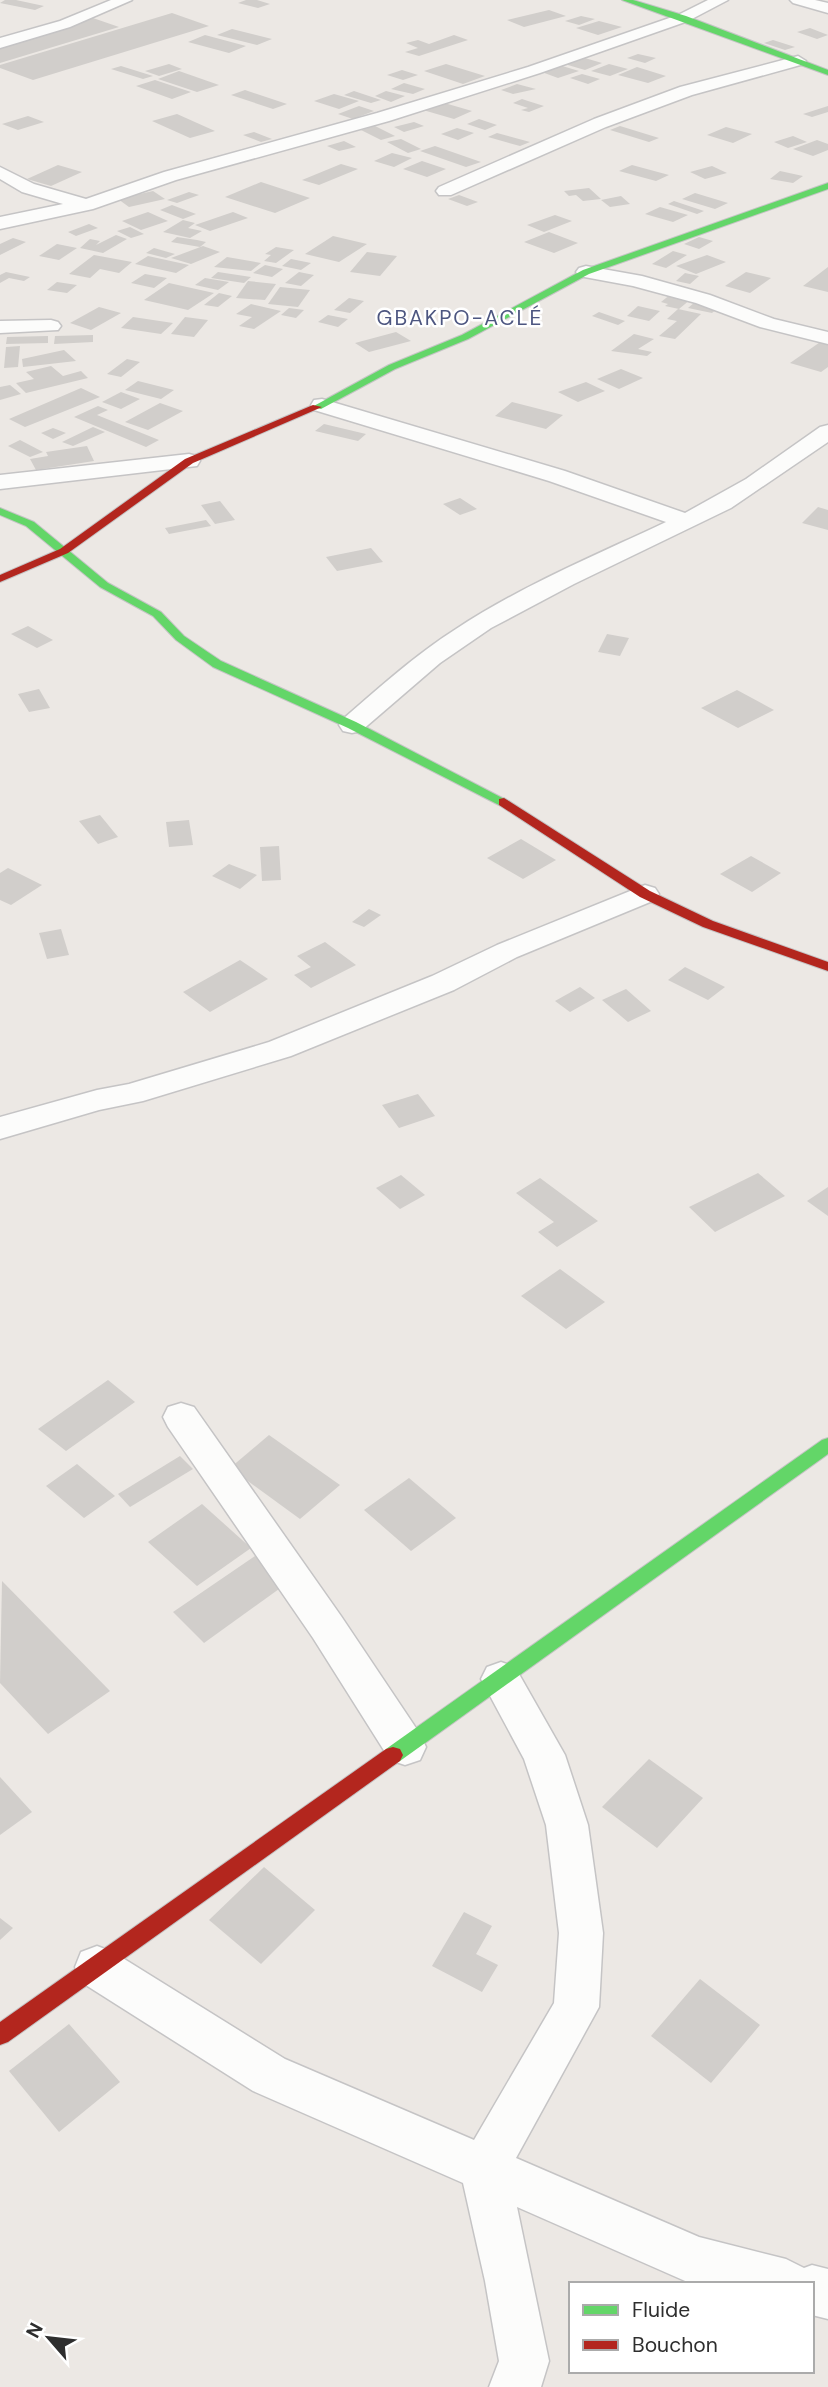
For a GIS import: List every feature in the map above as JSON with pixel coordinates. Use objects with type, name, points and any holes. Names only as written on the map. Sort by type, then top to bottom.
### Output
[{"type":"street","points":[[0,43],[48,30],[124,0]]},
{"type":"street","points":[[625,0],[683,18],[828,73]]},
{"type":"street","points":[[0,223],[87,205],[170,176],[383,117],[534,70],[683,18],[720,0]]},
{"type":"street","points":[[798,0],[828,8]]},
{"type":"street","points":[[0,26],[48,30]]},
{"type":"street","points":[[445,191],[536,153],[600,122],[686,91],[798,61]]},
{"type":"street","points":[[0,172],[28,188],[87,205]]},
{"type":"street","points":[[0,579],[64,551],[189,461],[322,405],[392,368],[465,337],[586,272],[828,186]]},
{"type":"street","points":[[586,272],[635,280],[692,295],[767,323],[828,338]]},
{"type":"street","points":[[0,327],[51,326]]},
{"type":"street","points":[[322,405],[557,475],[683,520]]},
{"type":"street","points":[[352,725],[411,673],[481,624],[595,563],[683,520],[706,512],[828,432]]},
{"type":"street","points":[[0,482],[189,461]]},
{"type":"street","points":[[0,511],[30,524],[104,585],[157,614],[180,638],[217,664],[352,725],[509,805],[645,894],[708,924],[828,967]]},
{"type":"street","points":[[0,1128],[97,1100],[132,1094],[281,1049],[443,983],[507,951],[645,894]]},
{"type":"street","points":[[181,1417],[334,1637],[405,1747]]},
{"type":"street","points":[[0,2035],[828,1444]]},
{"type":"street","points":[[501,1679],[544,1755],[567,1825],[582,1933],[576,2007],[484,2168],[510,2281],[524,2361],[515,2387]]},
{"type":"street","points":[[97,1967],[269,2075],[697,2261],[778,2282]]},
{"type":"building","points":[[5,0],[44,6],[35,10],[0,3]]},
{"type":"building","points":[[246,0],[270,4],[258,8],[238,3]]},
{"type":"building","points":[[549,10],[566,16],[524,27],[507,20]]},
{"type":"building","points":[[172,13],[209,26],[33,80],[0,68],[0,65]]},
{"type":"building","points":[[581,16],[595,19],[579,25],[565,21]]},
{"type":"building","points":[[93,18],[119,27],[0,63],[0,46]]},
{"type":"building","points":[[599,21],[622,27],[598,35],[576,28]]},
{"type":"building","points":[[810,28],[828,35],[817,39],[797,32]]},
{"type":"building","points":[[232,29],[272,39],[257,45],[217,35]]},
{"type":"building","points":[[205,35],[246,46],[229,53],[188,42]]},
{"type":"building","points":[[454,35],[468,40],[419,56],[405,52],[418,48],[406,43],[418,40],[429,44]]},
{"type":"building","points":[[773,40],[795,47],[785,50],[764,43]]},
{"type":"building","points":[[638,54],[656,58],[645,63],[627,58]]},
{"type":"building","points":[[578,56],[602,63],[585,70],[561,63]]},
{"type":"building","points":[[169,64],[182,69],[159,76],[145,71]]},
{"type":"building","points":[[446,64],[485,76],[463,84],[424,71]]},
{"type":"building","points":[[609,64],[628,69],[610,76],[591,71]]},
{"type":"building","points":[[559,65],[579,71],[558,78],[539,71]]},
{"type":"building","points":[[121,66],[153,76],[143,79],[111,69]]},
{"type":"building","points":[[637,67],[666,76],[648,83],[618,75]]},
{"type":"building","points":[[402,70],[418,75],[403,80],[387,75]]},
{"type":"building","points":[[179,71],[219,85],[197,92],[158,79]]},
{"type":"building","points":[[582,74],[600,79],[588,84],[570,78]]},
{"type":"building","points":[[155,80],[191,92],[172,99],[136,86]]},
{"type":"building","points":[[404,83],[425,89],[413,94],[391,89]]},
{"type":"building","points":[[517,84],[536,89],[513,94],[501,90]]},
{"type":"building","points":[[245,90],[287,104],[273,109],[231,95]]},
{"type":"building","points":[[354,91],[381,100],[371,103],[344,95]]},
{"type":"building","points":[[386,91],[405,96],[391,102],[375,96]]},
{"type":"building","points":[[334,94],[359,101],[339,109],[314,101]]},
{"type":"building","points":[[522,99],[544,106],[529,112],[521,110],[528,108],[513,103]]},
{"type":"building","points":[[441,102],[472,111],[454,119],[423,110]]},
{"type":"building","points":[[359,106],[374,111],[353,119],[338,114]]},
{"type":"building","points":[[828,106],[828,112],[812,117],[803,114]]},
{"type":"building","points":[[177,114],[215,131],[190,138],[152,121]]},
{"type":"building","points":[[28,116],[44,122],[18,130],[2,124]]},
{"type":"building","points":[[479,119],[497,125],[485,130],[467,124]]},
{"type":"building","points":[[414,122],[424,126],[404,132],[394,127]]},
{"type":"building","points":[[375,126],[395,136],[381,140],[361,130]]},
{"type":"building","points":[[620,126],[659,138],[649,142],[610,130]]},
{"type":"building","points":[[726,127],[752,134],[733,143],[707,135]]},
{"type":"building","points":[[457,128],[474,133],[458,140],[441,134]]},
{"type":"building","points":[[254,132],[272,139],[261,142],[243,135]]},
{"type":"building","points":[[497,133],[530,142],[520,146],[488,137]]},
{"type":"building","points":[[793,136],[807,142],[788,148],[774,142]]},
{"type":"building","points":[[401,139],[421,149],[408,153],[387,142]]},
{"type":"building","points":[[817,140],[828,144],[828,150],[813,156],[793,149]]},
{"type":"building","points":[[344,141],[356,147],[339,151],[327,146]]},
{"type":"building","points":[[435,146],[481,162],[466,167],[420,151]]},
{"type":"building","points":[[392,153],[412,158],[394,167],[374,161]]},
{"type":"building","points":[[422,161],[446,169],[427,177],[403,169]]},
{"type":"building","points":[[341,164],[358,169],[319,185],[302,180]]},
{"type":"building","points":[[58,165],[82,172],[51,186],[27,179]]},
{"type":"building","points":[[632,165],[669,175],[656,181],[619,171]]},
{"type":"building","points":[[712,166],[727,173],[705,179],[690,172]]},
{"type":"building","points":[[780,171],[803,176],[793,183],[770,179]]},
{"type":"building","points":[[261,182],[310,198],[275,213],[225,197]]},
{"type":"building","points":[[589,188],[601,199],[583,201],[564,191]]},
{"type":"building","points":[[153,191],[165,199],[129,207],[118,199]]},
{"type":"building","points":[[189,192],[199,195],[177,203],[167,200]]},
{"type":"building","points":[[695,193],[728,203],[715,209],[682,199]]},
{"type":"building","points":[[459,195],[478,202],[467,206],[448,199]]},
{"type":"building","points":[[621,196],[630,204],[610,207],[601,200]]},
{"type":"building","points":[[674,201],[704,211],[697,214],[668,204]]},
{"type":"building","points":[[172,205],[196,214],[183,219],[160,210]]},
{"type":"building","points":[[660,207],[688,215],[673,222],[645,214]]},
{"type":"building","points":[[148,212],[168,221],[141,230],[122,221]]},
{"type":"building","points":[[233,212],[248,218],[210,231],[195,225]]},
{"type":"building","points":[[555,215],[572,221],[544,232],[527,225]]},
{"type":"building","points":[[183,220],[195,223],[188,228],[202,231],[190,238],[163,232]]},
{"type":"building","points":[[89,224],[98,228],[76,236],[68,232]]},
{"type":"building","points":[[130,227],[144,234],[131,238],[117,231]]},
{"type":"building","points":[[549,232],[578,243],[554,253],[524,242]]},
{"type":"building","points":[[116,235],[127,239],[103,253],[80,248],[90,239],[100,241],[96,245]]},
{"type":"building","points":[[333,236],[367,244],[339,262],[305,254]]},
{"type":"building","points":[[177,237],[206,242],[200,247],[171,242]]},
{"type":"building","points":[[699,237],[713,241],[699,249],[684,244]]},
{"type":"building","points":[[13,238],[26,242],[0,255],[0,244]]},
{"type":"building","points":[[57,244],[77,248],[59,260],[39,256]]},
{"type":"building","points":[[203,246],[220,252],[191,264],[171,258]]},
{"type":"building","points":[[276,247],[294,250],[276,263],[264,261],[271,255],[265,254]]},
{"type":"building","points":[[154,248],[175,254],[166,258],[146,253]]},
{"type":"building","points":[[673,251],[687,255],[666,268],[652,264]]},
{"type":"building","points":[[367,252],[397,256],[380,276],[350,272]]},
{"type":"building","points":[[94,255],[132,262],[119,273],[100,269],[90,278],[69,274]]},
{"type":"building","points":[[707,255],[726,262],[696,274],[676,266]]},
{"type":"building","points":[[148,256],[189,265],[176,273],[135,264]]},
{"type":"building","points":[[227,257],[261,263],[251,271],[214,267]]},
{"type":"building","points":[[291,259],[311,263],[301,270],[282,266]]},
{"type":"building","points":[[265,265],[283,269],[272,277],[253,273]]},
{"type":"building","points":[[828,267],[828,292],[803,286]]},
{"type":"building","points":[[6,272],[30,277],[24,281],[9,278],[0,283],[0,275]]},
{"type":"building","points":[[218,272],[251,277],[244,283],[211,278]]},
{"type":"building","points":[[299,272],[314,275],[301,286],[285,283]]},
{"type":"building","points":[[746,272],[771,278],[750,293],[725,286]]},
{"type":"building","points":[[685,273],[699,276],[690,284],[676,281]]},
{"type":"building","points":[[145,274],[167,278],[154,288],[131,283]]},
{"type":"building","points":[[205,278],[229,282],[218,290],[195,285]]},
{"type":"building","points":[[248,281],[276,284],[265,300],[236,298]]},
{"type":"building","points":[[57,282],[77,285],[67,293],[47,290]]},
{"type":"building","points":[[169,283],[214,293],[188,310],[144,300]]},
{"type":"building","points":[[280,287],[310,290],[298,307],[268,304]]},
{"type":"building","points":[[219,293],[232,296],[218,307],[204,305]]},
{"type":"building","points":[[671,294],[691,299],[679,309],[665,306],[668,304],[661,302]]},
{"type":"building","points":[[349,298],[364,301],[350,313],[334,310]]},
{"type":"building","points":[[695,302],[719,307],[712,313],[688,308]]},
{"type":"building","points":[[251,304],[281,311],[254,329],[239,326],[252,317],[236,314]]},
{"type":"building","points":[[638,306],[660,311],[649,321],[627,316]]},
{"type":"building","points":[[99,307],[121,313],[91,330],[70,323]]},
{"type":"building","points":[[289,308],[304,310],[296,318],[281,315]]},
{"type":"building","points":[[678,309],[701,314],[675,339],[659,336],[677,321],[667,319]]},
{"type":"building","points":[[599,312],[625,321],[618,325],[592,316]]},
{"type":"building","points":[[328,315],[348,319],[338,327],[318,322]]},
{"type":"building","points":[[133,317],[173,323],[161,334],[121,328]]},
{"type":"building","points":[[185,317],[208,320],[194,337],[171,334]]},
{"type":"building","points":[[396,332],[411,341],[369,352],[355,343]]},
{"type":"building","points":[[634,334],[654,339],[638,349],[652,352],[647,356],[611,351]]},
{"type":"building","points":[[93,335],[93,342],[54,344],[55,336]]},
{"type":"building","points":[[48,336],[48,343],[6,344],[7,337]]},
{"type":"building","points":[[826,338],[828,367],[821,372],[790,363]]},
{"type":"building","points":[[20,346],[18,367],[4,368],[6,347]]},
{"type":"building","points":[[64,350],[76,361],[23,367],[22,359]]},
{"type":"building","points":[[127,359],[140,362],[121,377],[107,374]]},
{"type":"building","points":[[51,366],[63,376],[81,371],[88,378],[26,393],[16,383],[34,379],[26,372]]},
{"type":"building","points":[[621,369],[643,378],[619,389],[597,379]]},
{"type":"building","points":[[138,381],[174,390],[161,399],[125,390]]},
{"type":"building","points":[[586,382],[605,391],[578,402],[558,392]]},
{"type":"building","points":[[10,385],[21,394],[0,400],[0,387]]},
{"type":"building","points":[[81,388],[100,397],[25,427],[9,419]]},
{"type":"building","points":[[121,392],[140,399],[121,409],[102,402]]},
{"type":"building","points":[[512,402],[563,415],[546,429],[495,416]]},
{"type":"building","points":[[160,403],[183,411],[148,430],[125,422]]},
{"type":"building","points":[[98,406],[108,410],[97,415],[159,440],[146,447],[74,417]]},
{"type":"building","points":[[324,424],[366,434],[358,441],[315,431]]},
{"type":"building","points":[[93,427],[105,432],[73,446],[62,442]]},
{"type":"building","points":[[53,428],[66,433],[53,439],[41,433]]},
{"type":"building","points":[[20,440],[43,452],[30,457],[8,446]]},
{"type":"building","points":[[87,446],[94,461],[36,470],[30,459],[48,456],[46,452]]},
{"type":"building","points":[[460,498],[477,509],[460,515],[443,504]]},
{"type":"building","points":[[220,501],[235,520],[215,524],[201,505]]},
{"type":"building","points":[[818,507],[828,510],[828,530],[802,523]]},
{"type":"building","points":[[206,520],[211,526],[169,534],[165,528]]},
{"type":"building","points":[[371,548],[383,562],[337,571],[326,557]]},
{"type":"building","points":[[28,626],[53,640],[37,648],[11,634]]},
{"type":"building","points":[[607,634],[629,638],[620,656],[598,652]]},
{"type":"building","points":[[39,689],[50,708],[29,712],[18,694]]},
{"type":"building","points":[[737,690],[774,710],[738,728],[701,708]]},
{"type":"building","points":[[100,815],[118,837],[98,844],[79,821]]},
{"type":"building","points":[[189,820],[193,845],[169,847],[166,822]]},
{"type":"building","points":[[521,839],[556,860],[523,879],[487,858]]},
{"type":"building","points":[[279,846],[281,880],[262,881],[260,847]]},
{"type":"building","points":[[751,856],[781,873],[752,892],[720,874]]},
{"type":"building","points":[[229,864],[257,875],[240,889],[212,876]]},
{"type":"building","points":[[8,868],[42,885],[11,905],[0,900],[0,873]]},
{"type":"building","points":[[369,909],[381,915],[364,927],[352,922]]},
{"type":"building","points":[[61,929],[69,955],[47,959],[39,933]]},
{"type":"building","points":[[325,942],[356,965],[311,988],[294,975],[311,967],[297,956]]},
{"type":"building","points":[[240,960],[268,979],[210,1012],[183,992]]},
{"type":"building","points":[[685,967],[725,987],[708,1000],[668,980]]},
{"type":"building","points":[[580,987],[595,998],[570,1012],[555,1001]]},
{"type":"building","points":[[626,989],[651,1011],[628,1022],[602,1000]]},
{"type":"building","points":[[418,1094],[435,1116],[399,1128],[382,1105]]},
{"type":"building","points":[[758,1173],[785,1196],[715,1232],[689,1207]]},
{"type":"building","points":[[401,1175],[425,1195],[400,1209],[376,1188]]},
{"type":"building","points":[[540,1178],[598,1221],[557,1247],[538,1232],[554,1222],[516,1193]]},
{"type":"building","points":[[828,1187],[828,1216],[807,1201]]},
{"type":"building","points":[[560,1269],[605,1302],[566,1329],[521,1296]]},
{"type":"building","points":[[108,1380],[135,1402],[66,1451],[38,1429]]},
{"type":"building","points":[[269,1435],[340,1485],[300,1519],[230,1468]]},
{"type":"building","points":[[180,1456],[193,1469],[130,1507],[118,1494]]},
{"type":"building","points":[[77,1464],[115,1496],[84,1518],[46,1486]]},
{"type":"building","points":[[409,1478],[456,1518],[411,1551],[364,1510]]},
{"type":"building","points":[[202,1504],[251,1548],[197,1586],[148,1542]]},
{"type":"building","points":[[255,1556],[286,1584],[204,1643],[173,1612]]},
{"type":"building","points":[[2,1581],[110,1691],[48,1734],[0,1683]]},
{"type":"building","points":[[649,1759],[703,1798],[657,1848],[602,1807]]},
{"type":"building","points":[[0,1777],[32,1812],[0,1835]]},
{"type":"building","points":[[264,1867],[315,1910],[261,1964],[209,1920]]},
{"type":"building","points":[[464,1912],[492,1926],[476,1954],[498,1965],[482,1992],[432,1966]]},
{"type":"building","points":[[0,1918],[13,1928],[0,1940]]},
{"type":"building","points":[[700,1979],[760,2025],[711,2083],[651,2036]]},
{"type":"building","points":[[69,2024],[120,2082],[59,2132],[9,2071]]},
{"type":"traffic: fast","points":[[626,0],[683,18],[828,73]]},
{"type":"traffic: fast","points":[[317,407],[392,367],[465,337],[586,272],[828,186]]},
{"type":"traffic: fast","points":[[0,511],[30,524],[104,585],[157,614],[180,638],[217,664],[352,725],[504,802]]},
{"type":"traffic: fast","points":[[393,1755],[828,1445]]},
{"type":"traffic: jam","points":[[0,579],[64,551],[189,461],[317,407]]},
{"type":"traffic: jam","points":[[504,802],[645,894],[708,924],[828,967]]},
{"type":"traffic: jam","points":[[0,2035],[393,1755]]},
{"type":"district","name":"GBAKPO-ACLÉ","points":[[460,318]]}]
